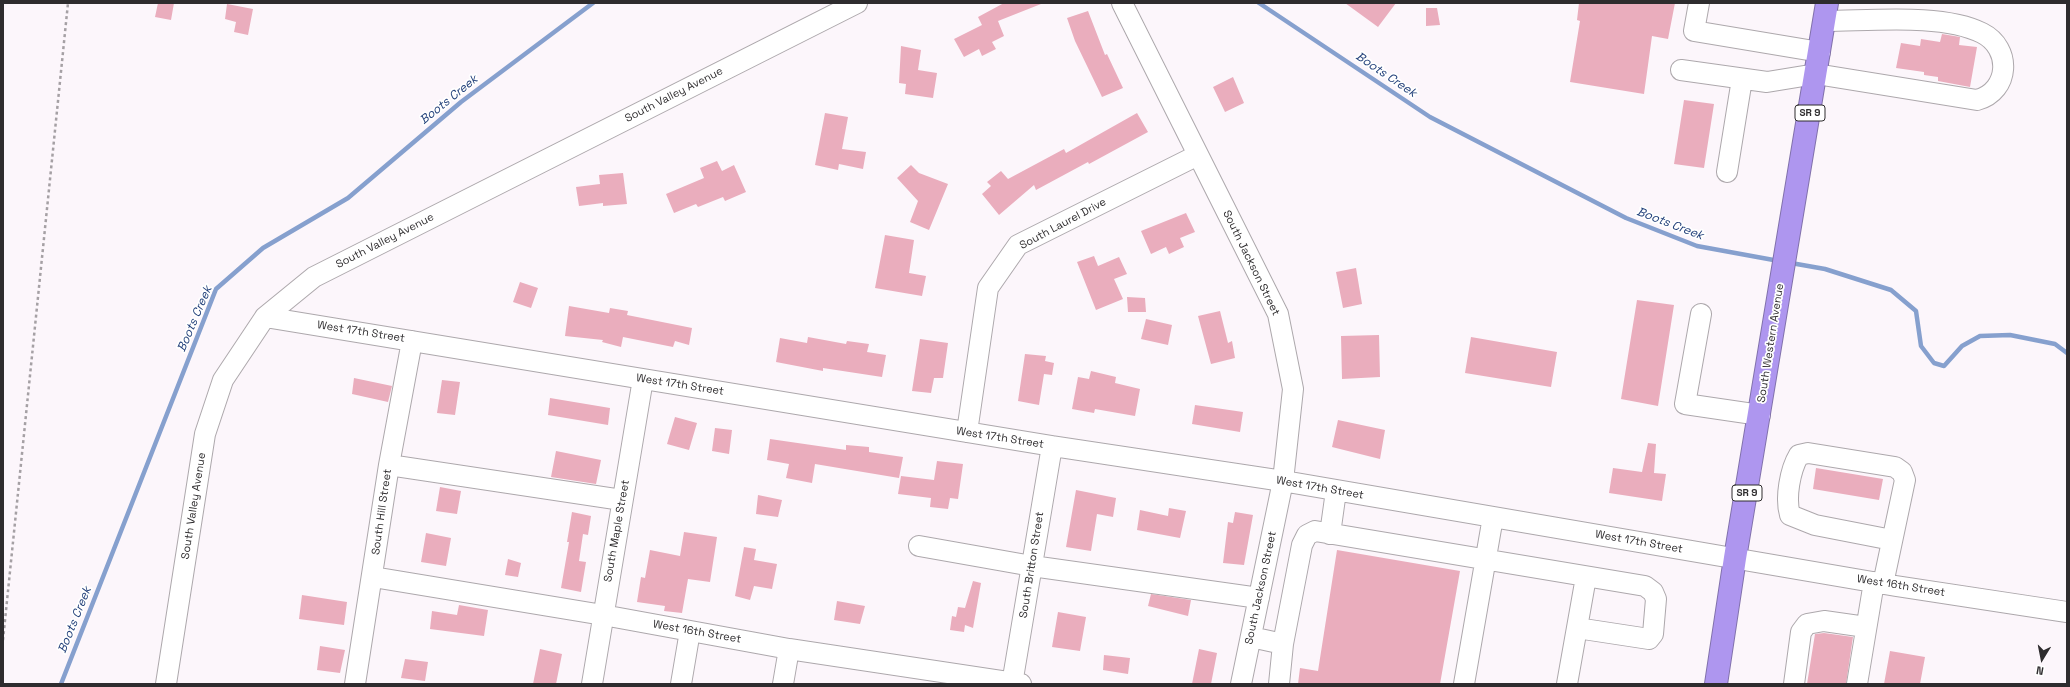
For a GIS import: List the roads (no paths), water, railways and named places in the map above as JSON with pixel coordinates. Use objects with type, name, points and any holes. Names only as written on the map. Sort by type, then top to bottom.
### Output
[{"type":"highway","name":"South Western Avenue","points":[[1716,684],[1735,558],[1826,12]]},
{"type":"street","name":"South Valley Avenue","points":[[166,684],[205,434],[223,380],[264,317],[314,277],[857,3]]},
{"type":"street","name":"South Jackson Street","points":[[1122,3],[1278,314],[1293,389],[1283,482],[1241,684]]},
{"type":"street","points":[[1699,3],[1694,31],[1820,52]]},
{"type":"street","points":[[1681,70],[1767,82],[1816,74],[1977,100],[1993,93],[1998,85],[2004,67],[1999,49],[1995,42],[1982,32],[1947,22],[1901,20],[1826,12]]},
{"type":"street","points":[[1727,172],[1742,79]]},
{"type":"street","name":"South Laurel Drive","points":[[967,432],[988,288],[1018,245],[1198,155]]},
{"type":"street","points":[[1700,314],[1685,404],[1760,415]]},
{"type":"street","name":"West 17th Street","points":[[264,317],[1052,446],[1283,482],[1735,558]]},
{"type":"street","name":"South Hill Street","points":[[355,684],[373,577],[389,465],[412,341]]},
{"type":"street","name":"South Maple Street","points":[[592,684],[643,379]]},
{"type":"street","name":"South Britton Street","points":[[1015,684],[1032,566],[1052,446]]},
{"type":"street","points":[[1857,684],[1866,627],[1892,540],[1905,480],[1902,472],[1895,467],[1808,453],[1799,455],[1794,463],[1787,506],[1790,515],[1815,525],[1892,540]]},
{"type":"street","points":[[389,465],[622,500]]},
{"type":"street","points":[[1330,534],[1336,491]]},
{"type":"street","points":[[1464,684],[1493,517]]},
{"type":"street","points":[[1279,684],[1283,644],[1302,546],[1307,535],[1315,531],[1645,586],[1653,592],[1656,599],[1653,634],[1649,639],[1577,628]]},
{"type":"street","points":[[919,546],[1032,566],[1259,598]]},
{"type":"street","name":"West 16th Street","points":[[1735,558],[1878,583],[2067,612]]},
{"type":"street","name":"West 16th Street","points":[[373,577],[603,615],[789,649],[1015,684]]},
{"type":"street","points":[[1567,684],[1586,577]]},
{"type":"street","points":[[1794,684],[1801,632],[1807,624],[1814,621],[1824,621],[1866,627]]},
{"type":"street","points":[[681,684],[690,631]]},
{"type":"street","points":[[1251,637],[1283,644]]},
{"type":"street","points":[[783,684],[789,649]]},
{"type":"waterway","name":"Boots Creek","points":[[61,684],[216,289],[263,248],[348,198],[461,102],[593,3]]},
{"type":"waterway","name":"Boots Creek","points":[[1259,3],[1430,117],[1626,218],[1697,246],[1779,261]]},
{"type":"waterway","name":"Boots Creek","points":[[1791,263],[1825,269],[1891,290],[1916,311],[1921,346],[1934,363],[1944,366],[1962,346],[1980,336],[2010,335],[2055,344],[2067,353]]}]
